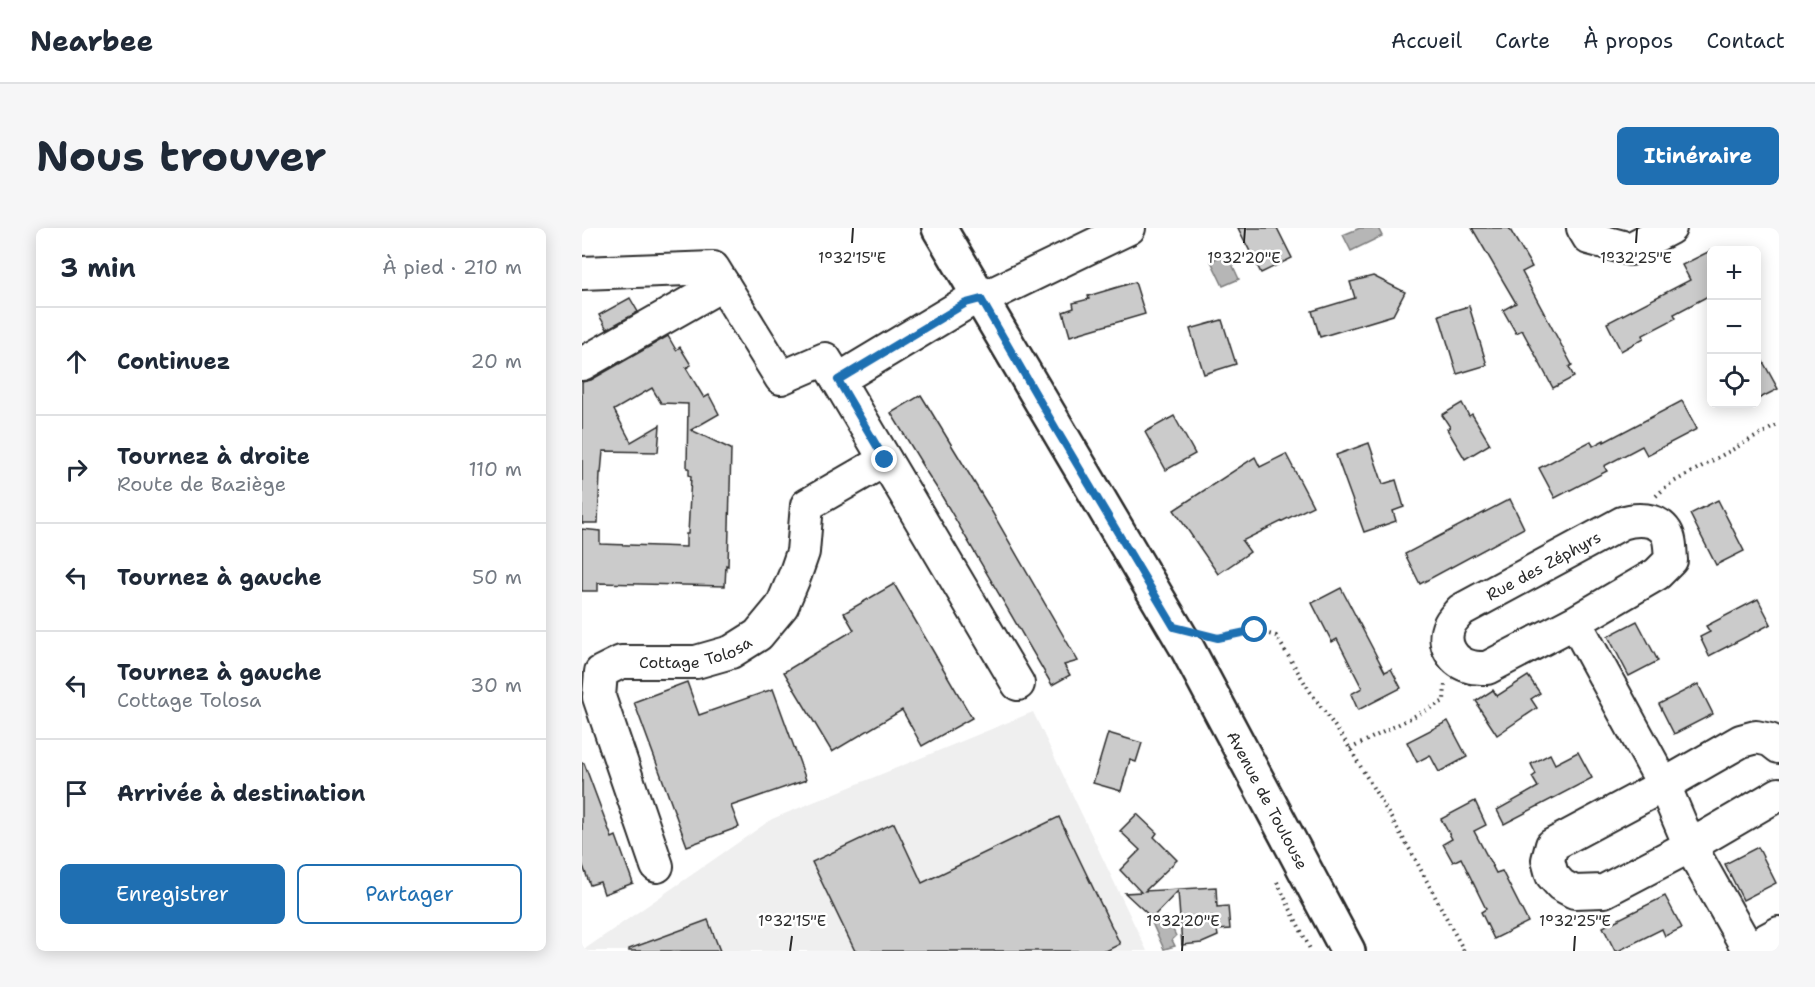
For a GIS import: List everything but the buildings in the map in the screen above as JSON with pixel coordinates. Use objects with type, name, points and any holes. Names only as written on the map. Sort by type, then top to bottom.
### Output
[{"type":"main road","name":"Avenue de Toulouse","points":[[939,228],[1180,638],[1348,951]]},
{"type":"street","points":[[838,380],[966,303],[981,299],[1129,228]]},
{"type":"street","points":[[1583,228],[1589,238],[1630,249],[1670,228]]},
{"type":"street","points":[[582,273],[713,268],[781,378],[825,359],[1018,684]]},
{"type":"street","points":[[582,364],[723,284]]},
{"type":"street","name":"Cottage Tolosa","points":[[657,866],[599,697],[601,672],[621,662],[696,662],[731,652],[758,634],[782,606],[795,575],[803,552],[807,506],[885,460]]},
{"type":"street","points":[[1448,649],[1456,660],[1471,668],[1487,668],[1575,622],[1657,574],[1671,560],[1670,545],[1665,531],[1649,520],[1632,520]]},
{"type":"street","name":"Rue des Zéphyrs","points":[[1448,649],[1446,637],[1449,624],[1461,610],[1622,523],[1632,520]]},
{"type":"street","points":[[1575,622],[1664,786],[1690,846],[1747,950],[1779,933]]},
{"type":"street","points":[[1779,747],[1770,740],[1756,737],[1741,741],[1664,786],[1552,845],[1548,860],[1552,875],[1574,892],[1604,891],[1690,846],[1779,794]]},
{"type":"path","points":[[1632,520],[1668,485],[1779,424]]},
{"type":"path","points":[[1180,638],[1218,638],[1255,630],[1276,636],[1311,693],[1350,749],[1413,855],[1464,951]]},
{"type":"path","points":[[1350,749],[1444,701],[1448,649]]},
{"type":"shaded area","points":[[1360,228],[1378,228],[1382,236],[1351,251],[1343,235]]},
{"type":"shaded area","points":[[1227,253],[1239,279],[1223,286],[1211,261]]},
{"type":"shaded area","points":[[1033,712],[1147,951],[582,951],[772,819]]},
{"type":"shaded area","points":[[1167,917],[1176,936],[1172,940],[1175,946],[1164,949],[1152,923]]},
{"type":"route","points":[[885,460],[838,380],[966,303],[981,299],[1174,627],[1218,638],[1255,630]]}]
